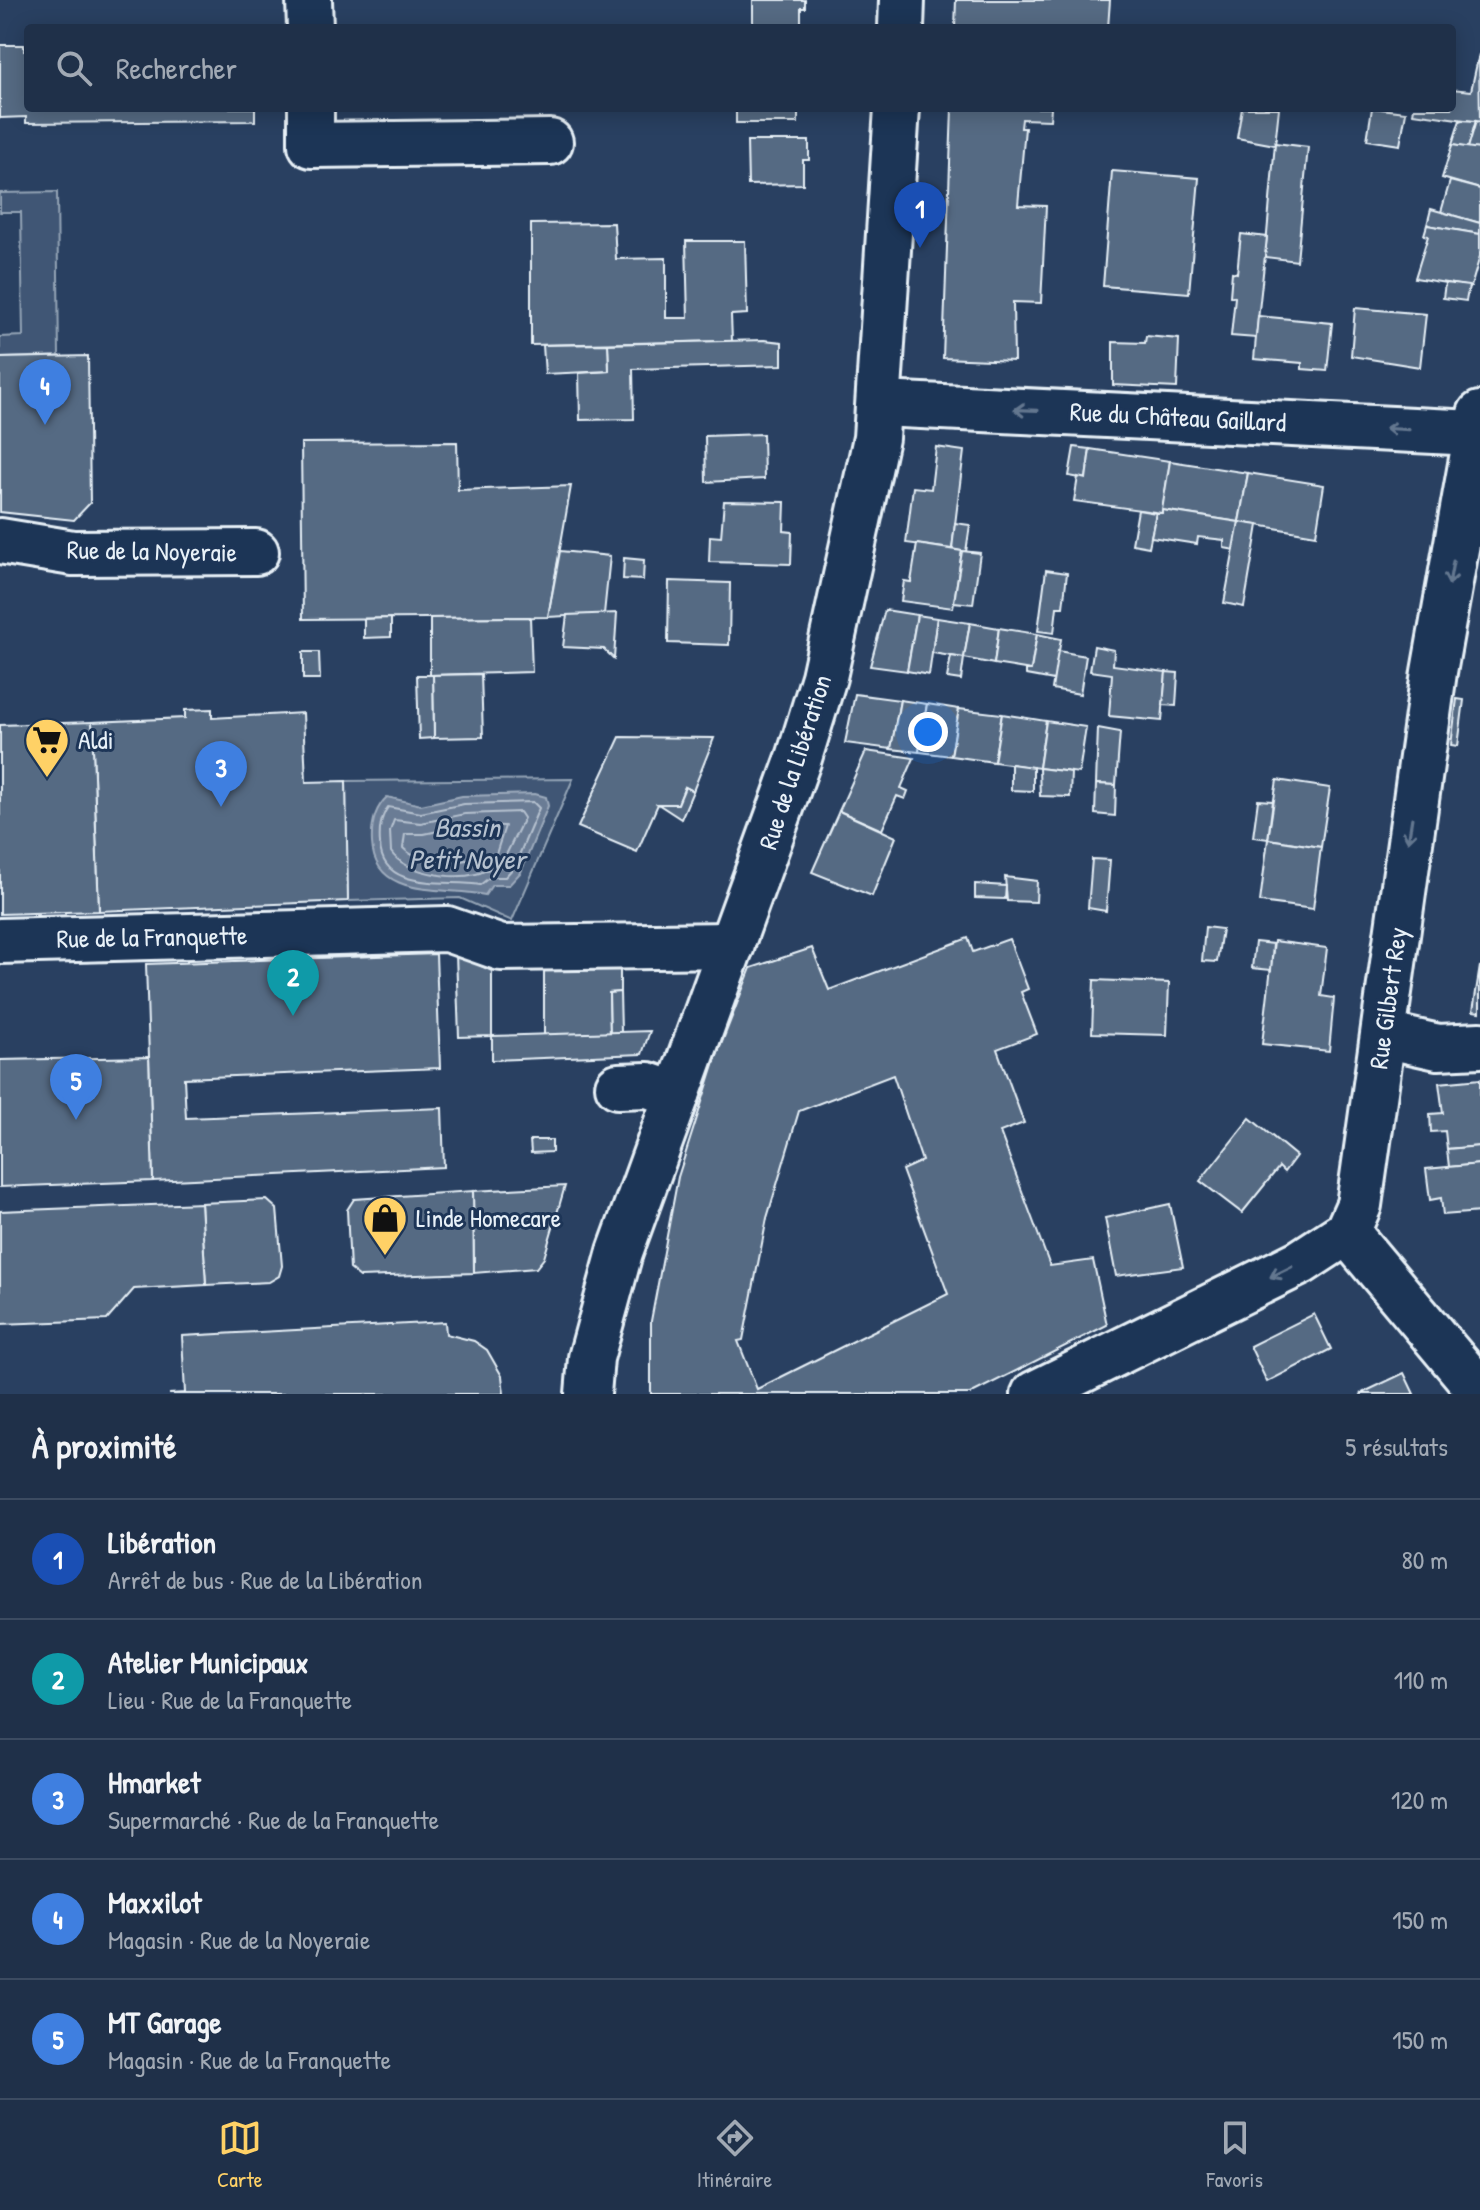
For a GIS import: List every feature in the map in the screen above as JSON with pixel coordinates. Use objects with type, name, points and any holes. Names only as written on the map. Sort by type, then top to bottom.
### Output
[{"type":"street","points":[[309,0],[310,24]]},
{"type":"street","points":[[901,24],[902,0]]},
{"type":"street","points":[[311,112],[311,145],[550,142]]},
{"type":"street","name":"Rue de la Libération","points":[[585,1382],[620,1252],[817,704],[881,404],[897,112]]},
{"type":"street","name":"Rue du Château Gaillard","points":[[881,404],[1478,424]]},
{"type":"street","name":"Rue Gilbert Rey","points":[[1347,1232],[1359,1205],[1430,702],[1478,424]]},
{"type":"street","name":"Rue de la Noyeraie","points":[[0,541],[73,553],[256,552]]},
{"type":"street","name":"Rue de la Franquette","points":[[0,941],[447,929],[501,948],[732,945]]},
{"type":"street","points":[[1384,1035],[1438,1047],[1480,1045]]},
{"type":"street","points":[[618,1086],[648,1085],[677,1095]]},
{"type":"street","points":[[1034,1394],[1301,1262],[1347,1232],[1480,1391]]},
{"type":"shaded area","points":[[57,192],[59,356],[0,358],[0,337],[23,336],[21,212],[0,212],[0,193]]},
{"type":"shaded area","points":[[573,779],[512,921],[460,898],[348,901],[346,781]]},
{"type":"water","name":"Bassin Petit Noyer","points":[[535,794],[546,797],[548,806],[521,872],[509,885],[492,885],[485,895],[415,887],[399,883],[376,862],[372,843],[373,824],[376,812],[387,797],[421,805],[462,796]]},
{"type":"building","points":[[753,0],[805,0],[805,8],[801,8],[801,24],[753,24]]},
{"type":"building","points":[[956,0],[1110,0],[1108,24],[955,24]]},
{"type":"building","points":[[0,45],[24,45],[24,112],[255,112],[255,121],[26,123],[26,117],[0,118]]},
{"type":"building","points":[[1479,54],[1480,122],[1413,113],[1456,112],[1456,89],[1471,91]]},
{"type":"building","points":[[736,112],[798,112],[798,123],[736,123]]},
{"type":"building","points":[[952,112],[1051,112],[1050,120],[1022,119],[1021,128],[1025,128],[1018,205],[1046,206],[1041,303],[1013,302],[1014,361],[943,358]]},
{"type":"building","points":[[1241,112],[1279,112],[1275,145],[1237,138]]},
{"type":"building","points":[[1371,112],[1406,112],[1400,145],[1367,140]]},
{"type":"building","points":[[1460,120],[1476,121],[1468,148],[1452,145]]},
{"type":"building","points":[[1476,121],[1480,122],[1480,149],[1468,148]]},
{"type":"building","points":[[747,141],[809,141],[809,160],[803,160],[803,184],[748,185]]},
{"type":"building","points":[[1275,143],[1308,147],[1297,261],[1265,257]]},
{"type":"building","points":[[1452,145],[1480,149],[1480,189],[1442,178]]},
{"type":"building","points":[[1112,171],[1199,178],[1189,293],[1103,286]]},
{"type":"building","points":[[1450,181],[1480,189],[1480,223],[1441,212]]},
{"type":"building","points":[[1431,209],[1480,223],[1480,234],[1427,225]]},
{"type":"building","points":[[614,223],[616,259],[666,258],[666,318],[688,318],[686,241],[745,241],[747,314],[731,315],[732,341],[531,345],[531,224]]},
{"type":"building","points":[[1427,225],[1480,234],[1480,256],[1471,287],[1415,278],[1428,236],[1424,235]]},
{"type":"building","points":[[1241,234],[1267,237],[1256,338],[1231,336],[1235,297],[1230,296],[1232,272],[1237,273]]},
{"type":"building","points":[[1445,283],[1469,286],[1466,301],[1443,298]]},
{"type":"building","points":[[1355,308],[1426,314],[1420,367],[1351,356]]},
{"type":"building","points":[[1258,316],[1332,323],[1327,371],[1302,369],[1302,363],[1254,359]]},
{"type":"building","points":[[1146,336],[1179,339],[1177,388],[1113,385],[1113,342],[1145,343]]},
{"type":"building","points":[[782,342],[782,365],[633,369],[634,419],[580,420],[579,373],[609,371],[608,344]]},
{"type":"building","points":[[608,344],[609,371],[545,374],[543,345]]},
{"type":"building","points":[[88,356],[90,503],[74,520],[0,512],[0,358]]},
{"type":"building","points":[[763,434],[764,479],[706,482],[705,436]]},
{"type":"building","points":[[457,442],[458,490],[571,486],[548,617],[303,619],[301,443]]},
{"type":"building","points":[[936,447],[964,451],[952,549],[906,543],[913,487],[931,489]]},
{"type":"building","points":[[1074,447],[1090,449],[1086,479],[1069,476]]},
{"type":"building","points":[[1090,449],[1170,461],[1162,513],[1074,501],[1078,477],[1086,479]]},
{"type":"building","points":[[1170,461],[1248,473],[1239,522],[1162,510]]},
{"type":"building","points":[[1248,473],[1324,485],[1316,535],[1239,522]]},
{"type":"building","points":[[724,501],[785,502],[784,531],[792,532],[791,564],[709,562],[710,536],[721,537]]},
{"type":"building","points":[[1138,510],[1156,513],[1149,547],[1132,544]]},
{"type":"building","points":[[1162,510],[1239,522],[1235,550],[1224,548],[1224,540],[1198,537],[1197,544],[1151,537],[1156,513],[1162,513]]},
{"type":"building","points":[[1239,522],[1258,525],[1244,607],[1224,603]]},
{"type":"building","points":[[955,523],[970,525],[966,552],[952,549]]},
{"type":"building","points":[[917,544],[962,551],[953,608],[901,601],[904,581],[911,582]]},
{"type":"building","points":[[560,551],[610,556],[604,614],[548,617]]},
{"type":"building","points":[[962,551],[980,553],[973,604],[954,602]]},
{"type":"building","points":[[624,558],[644,560],[643,580],[623,579]]},
{"type":"building","points":[[1046,570],[1067,573],[1063,607],[1057,607],[1054,633],[1038,631]]},
{"type":"building","points":[[669,581],[730,583],[729,645],[668,643]]},
{"type":"building","points":[[885,610],[917,615],[907,671],[870,666]]},
{"type":"building","points":[[617,613],[614,659],[604,649],[563,647],[567,615]]},
{"type":"building","points":[[917,615],[937,618],[929,675],[907,671]]},
{"type":"building","points":[[530,617],[532,672],[430,675],[430,618]]},
{"type":"building","points":[[391,618],[391,637],[364,638],[364,619]]},
{"type":"building","points":[[937,618],[970,623],[964,658],[932,653]]},
{"type":"building","points":[[970,623],[999,628],[994,664],[964,658]]},
{"type":"building","points":[[999,628],[1037,634],[1031,670],[994,664]]},
{"type":"building","points":[[1037,634],[1061,639],[1054,680],[1026,675],[1026,670],[1031,670]]},
{"type":"building","points":[[1094,646],[1114,650],[1113,665],[1166,672],[1162,721],[1109,716],[1112,674],[1090,671]]},
{"type":"building","points":[[1058,651],[1086,656],[1080,694],[1052,689]]},
{"type":"building","points":[[303,652],[319,652],[320,679],[303,679]]},
{"type":"building","points":[[951,656],[964,658],[961,680],[947,678]]},
{"type":"building","points":[[1166,672],[1178,673],[1176,706],[1163,705]]},
{"type":"building","points":[[481,674],[483,737],[434,738],[433,675]]},
{"type":"building","points":[[417,675],[433,675],[434,738],[419,739]]},
{"type":"building","points":[[855,694],[900,700],[891,749],[845,743]]},
{"type":"building","points":[[1457,699],[1464,700],[1458,746],[1451,745]]},
{"type":"building","points":[[900,700],[927,704],[919,752],[891,749]]},
{"type":"building","points":[[927,704],[959,709],[951,756],[919,752]]},
{"type":"building","points":[[212,709],[212,718],[303,713],[306,782],[346,781],[348,901],[99,911],[92,722],[185,718],[185,710]]},
{"type":"building","points":[[959,709],[1002,714],[994,762],[951,756]]},
{"type":"building","points":[[1002,714],[1046,721],[1039,768],[994,762]]},
{"type":"building","points":[[1046,721],[1086,727],[1079,773],[1039,768]]},
{"type":"building","name":"Aldi","points":[[92,722],[99,911],[0,914],[0,725]]},
{"type":"building","points":[[1098,728],[1120,732],[1116,785],[1096,784]]},
{"type":"building","points":[[620,737],[714,738],[693,791],[685,787],[678,804],[658,804],[637,852],[578,827]]},
{"type":"building","points":[[866,751],[914,758],[901,788],[908,791],[905,799],[897,796],[882,830],[839,811]]},
{"type":"building","points":[[1011,764],[1033,767],[1033,791],[1011,790]]},
{"type":"building","points":[[1039,768],[1071,772],[1070,797],[1040,796]]},
{"type":"building","points":[[1277,780],[1330,788],[1321,847],[1268,839]]},
{"type":"building","points":[[1096,784],[1116,785],[1115,816],[1095,814]]},
{"type":"building","points":[[685,787],[693,791],[681,819],[658,804],[678,804]]},
{"type":"building","points":[[1258,800],[1273,801],[1268,839],[1253,837]]},
{"type":"building","points":[[839,811],[896,837],[872,896],[812,872]]},
{"type":"building","points":[[1268,839],[1321,847],[1313,909],[1260,902]]},
{"type":"building","points":[[1092,859],[1110,860],[1106,911],[1088,908]]},
{"type":"building","points":[[1005,877],[1037,881],[1036,902],[1007,901]]},
{"type":"building","points":[[975,884],[1006,886],[1005,899],[975,898]]},
{"type":"building","points":[[1205,927],[1222,929],[1217,962],[1202,961]]},
{"type":"building","points":[[968,938],[973,952],[1009,939],[1028,989],[1021,992],[1037,1034],[997,1049],[1024,1123],[1000,1132],[1050,1266],[1093,1260],[1107,1325],[970,1394],[651,1394],[651,1321],[678,1177],[717,1055],[751,968],[812,948],[829,990]],"holes":[[[893,1075],[922,1161],[902,1170],[948,1294],[757,1389],[738,1341],[743,1340],[767,1218],[799,1111]]]},
{"type":"building","points":[[1274,941],[1327,948],[1321,996],[1334,998],[1329,1051],[1262,1044]]},
{"type":"building","points":[[1255,942],[1273,944],[1271,970],[1252,968]]},
{"type":"building","points":[[436,954],[440,1068],[184,1078],[186,1118],[442,1108],[444,1167],[153,1181],[146,964]]},
{"type":"building","points":[[456,954],[492,971],[492,1036],[459,1037]]},
{"type":"building","points":[[1480,966],[1480,1012],[1473,1011]]},
{"type":"building","points":[[620,967],[620,992],[609,993],[610,1033],[544,1035],[544,970]]},
{"type":"building","points":[[1094,980],[1169,983],[1167,1035],[1092,1033]]},
{"type":"building","points":[[620,992],[621,1032],[610,1033],[609,993]]},
{"type":"building","points":[[650,1031],[642,1054],[492,1060],[492,1036]]},
{"type":"building","points":[[149,1057],[153,1181],[0,1187],[0,1060]]},
{"type":"building","points":[[1480,1079],[1480,1146],[1447,1149],[1445,1131],[1431,1132],[1430,1114],[1443,1113],[1439,1083]]},
{"type":"building","points":[[1250,1118],[1296,1156],[1284,1172],[1279,1167],[1242,1213],[1200,1181]]},
{"type":"building","points":[[530,1140],[552,1140],[552,1152],[531,1153]]},
{"type":"building","points":[[1480,1146],[1480,1164],[1449,1167],[1447,1149]]},
{"type":"building","points":[[1480,1164],[1480,1212],[1443,1215],[1441,1198],[1430,1200],[1426,1169]]},
{"type":"building","points":[[565,1186],[544,1258],[536,1268],[474,1273],[473,1191]]},
{"type":"building","points":[[473,1191],[474,1273],[360,1277],[350,1269],[347,1210],[354,1199]]},
{"type":"building","points":[[267,1200],[277,1209],[282,1266],[279,1276],[269,1282],[206,1285],[201,1203]]},
{"type":"building","points":[[201,1203],[206,1285],[134,1289],[107,1320],[0,1324],[0,1211]]},
{"type":"building","points":[[1170,1204],[1183,1267],[1116,1276],[1105,1218]]},
{"type":"building","points":[[1314,1314],[1331,1349],[1267,1382],[1250,1346]]},
{"type":"building","points":[[445,1322],[446,1334],[474,1341],[487,1350],[502,1376],[504,1394],[169,1394],[185,1393],[182,1336]]},
{"type":"building","points":[[1404,1373],[1414,1394],[1360,1394]]},
{"type":"place","name":"Libération","points":[[920,248]]},
{"type":"place","name":"Maxxilot","points":[[45,425]]},
{"type":"place","name":"Aldi","points":[[47,779]]},
{"type":"place","name":"Hmarket","points":[[221,807]]},
{"type":"place","name":"Atelier Municipaux","points":[[293,1016]]},
{"type":"place","name":"MT Garage","points":[[76,1120]]},
{"type":"place","name":"Linde Homecare","points":[[385,1257]]}]
